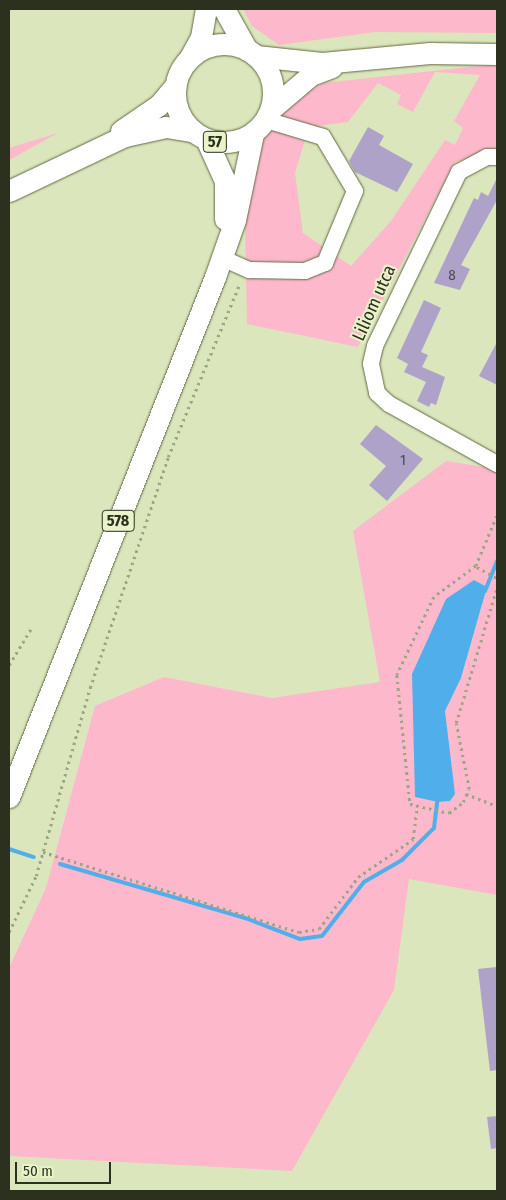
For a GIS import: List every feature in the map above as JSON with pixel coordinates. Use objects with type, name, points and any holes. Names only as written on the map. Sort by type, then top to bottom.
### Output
[{"type":"main road","points":[[189,59],[201,37],[206,9]]},
{"type":"main road","points":[[224,9],[252,53],[271,77],[263,121]]},
{"type":"main road","name":"57","points":[[9,190],[99,146],[158,105],[176,85],[189,59],[220,44],[290,63],[352,62],[430,54],[497,54]]},
{"type":"main road","name":"57","points":[[99,146],[158,128],[230,142],[263,121],[311,75],[352,62]]},
{"type":"main road","name":"57","points":[[176,85],[177,106],[199,135]]},
{"type":"main road","name":"578","points":[[9,797],[224,251],[235,220],[263,121]]},
{"type":"main road","name":"578","points":[[199,135],[226,181],[224,251]]},
{"type":"street","points":[[224,251],[249,270],[305,271],[325,263],[355,191],[322,137],[263,121]]},
{"type":"street","name":"Liliom utca","points":[[497,158],[487,157],[459,172],[375,346],[371,364],[377,393],[389,404],[497,464]]},
{"type":"path","points":[[9,932],[43,852],[90,688],[165,467],[240,283]]},
{"type":"path","points":[[497,516],[476,566],[434,597],[397,675],[405,789],[410,804],[429,810],[449,813],[466,794],[458,713],[497,587]]},
{"type":"path","points":[[476,566],[497,578]]},
{"type":"path","points":[[9,665],[32,627]]},
{"type":"path","points":[[466,794],[497,806]]},
{"type":"path","points":[[43,852],[236,909],[299,932],[319,929],[358,877],[413,839],[417,806]]},
{"type":"shaded area","points":[[243,9],[497,9],[497,33],[375,32],[279,45],[252,26]]},
{"type":"shaded area","points":[[497,64],[497,148],[455,162],[358,347],[247,324],[245,222],[261,138],[289,103],[323,83]],"holes":[[[435,72],[480,75],[454,121],[463,128],[455,145],[445,140],[391,221],[351,266],[303,233],[295,173],[309,127],[348,122],[378,83],[401,95],[397,104],[413,112]]]},
{"type":"shaded area","points":[[58,133],[9,160],[9,148]]},
{"type":"shaded area","points":[[446,461],[497,469],[497,895],[409,879],[394,990],[292,1171],[9,1156],[9,968],[46,888],[95,706],[164,677],[272,698],[380,682],[353,531]],"holes":[[[474,580],[487,587],[461,678],[445,711],[449,750],[415,797]]]},
{"type":"water","points":[[474,580],[487,587],[461,678],[445,711],[455,794],[450,801],[438,802],[415,797],[412,674],[446,599]]},
{"type":"building","points":[[368,127],[384,136],[379,145],[413,164],[397,192],[355,172],[349,161]]},
{"type":"building","points":[[497,178],[497,200],[461,265],[470,269],[460,290],[434,283],[474,198],[478,200],[481,192],[488,196]]},
{"type":"building","points":[[424,300],[441,308],[421,352],[428,355],[422,367],[445,377],[436,405],[431,403],[429,407],[417,401],[426,382],[404,372],[408,364],[397,358]]},
{"type":"building","points":[[497,342],[497,385],[479,376]]},
{"type":"building","points":[[376,425],[423,459],[387,501],[369,485],[386,466],[360,444]]},
{"type":"building","points":[[497,967],[497,1070],[490,1071],[478,969]]},
{"type":"building","points":[[497,1116],[497,1148],[491,1149],[487,1117]]},
{"type":"waterway","points":[[485,591],[497,561]]},
{"type":"waterway","points":[[60,864],[245,918],[300,939],[322,936],[364,882],[402,860],[434,828],[438,797]]},
{"type":"waterway","points":[[9,849],[34,857]]}]
